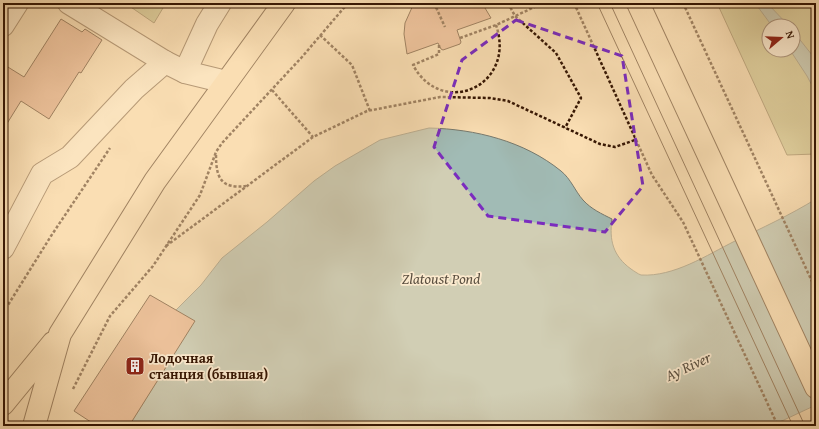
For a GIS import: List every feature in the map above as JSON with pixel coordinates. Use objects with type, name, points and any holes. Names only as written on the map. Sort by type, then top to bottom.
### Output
[{"type":"main road","points":[[3,404],[60,334],[155,181],[284,3]]},
{"type":"main road","points":[[638,3],[816,387]]},
{"type":"main road","points":[[34,426],[60,334]]},
{"type":"lane","points":[[3,25],[17,3]]},
{"type":"lane","points":[[69,3],[165,62],[185,72],[226,82]]},
{"type":"lane","points":[[185,72],[207,24],[220,3]]},
{"type":"lane","points":[[3,248],[42,174],[70,158],[134,89],[165,62]]},
{"type":"path","points":[[73,389],[110,316],[153,266],[200,195],[216,152],[348,3]]},
{"type":"path","points":[[434,3],[445,27]]},
{"type":"path","points":[[508,3],[515,16],[556,53],[581,98],[565,128]]},
{"type":"path","points":[[460,38],[496,25],[543,3]]},
{"type":"path","points":[[574,3],[652,175],[683,222],[778,426]]},
{"type":"path","points":[[683,3],[816,290]]},
{"type":"path","points":[[439,46],[439,54],[413,65],[417,72],[425,81],[435,88],[446,92],[459,92],[470,89],[480,84],[495,68],[501,47],[496,25]]},
{"type":"path","points":[[320,35],[352,65],[370,111]]},
{"type":"path","points":[[272,90],[312,137]]},
{"type":"path","points":[[166,246],[312,137],[370,111],[440,97],[490,98],[508,101],[600,144],[615,147],[636,140]]},
{"type":"path","points":[[3,313],[51,236],[114,142]]},
{"type":"path","points":[[216,152],[216,168],[223,182],[233,187],[246,186]]},
{"type":"highlighted area","points":[[516,20],[622,56],[643,186],[605,232],[488,216],[434,147],[462,60]]},
{"type":"shaded area","points":[[125,3],[166,3],[154,23]]},
{"type":"shaded area","points":[[717,3],[816,3],[816,154],[787,155]]},
{"type":"water","points":[[755,3],[767,3],[781,18],[766,18]]},
{"type":"water","points":[[801,41],[816,60],[816,93],[795,58],[801,58]]},
{"type":"water","name":"Zlatoust Pond","points":[[429,128],[481,134],[515,144],[547,161],[564,174],[586,203],[612,219],[611,234],[616,253],[625,264],[641,275],[653,275],[678,269],[690,264],[786,216],[816,199],[816,405],[771,426],[129,426],[194,321],[175,311],[201,285],[222,258],[267,222],[314,181],[335,166],[380,140]]},
{"type":"building","points":[[414,3],[482,3],[491,18],[457,30],[461,42],[460,44],[443,50],[438,43],[407,54],[404,34],[405,23]]},
{"type":"building","points":[[61,19],[82,32],[85,29],[102,40],[81,73],[79,72],[49,119],[21,101],[3,130],[3,64],[24,77]]},
{"type":"building","name":"Лодочная станция (бывшая)","points":[[150,295],[195,321],[129,426],[97,426],[74,411]]},
{"type":"tram line","points":[[597,3],[793,426]]},
{"type":"tram line","points":[[610,3],[805,426]]},
{"type":"place","name":"Лодочная станция (бывшая)","points":[[135,366]]},
{"type":"water label","name":"Ay River","points":[[688,366]]}]
